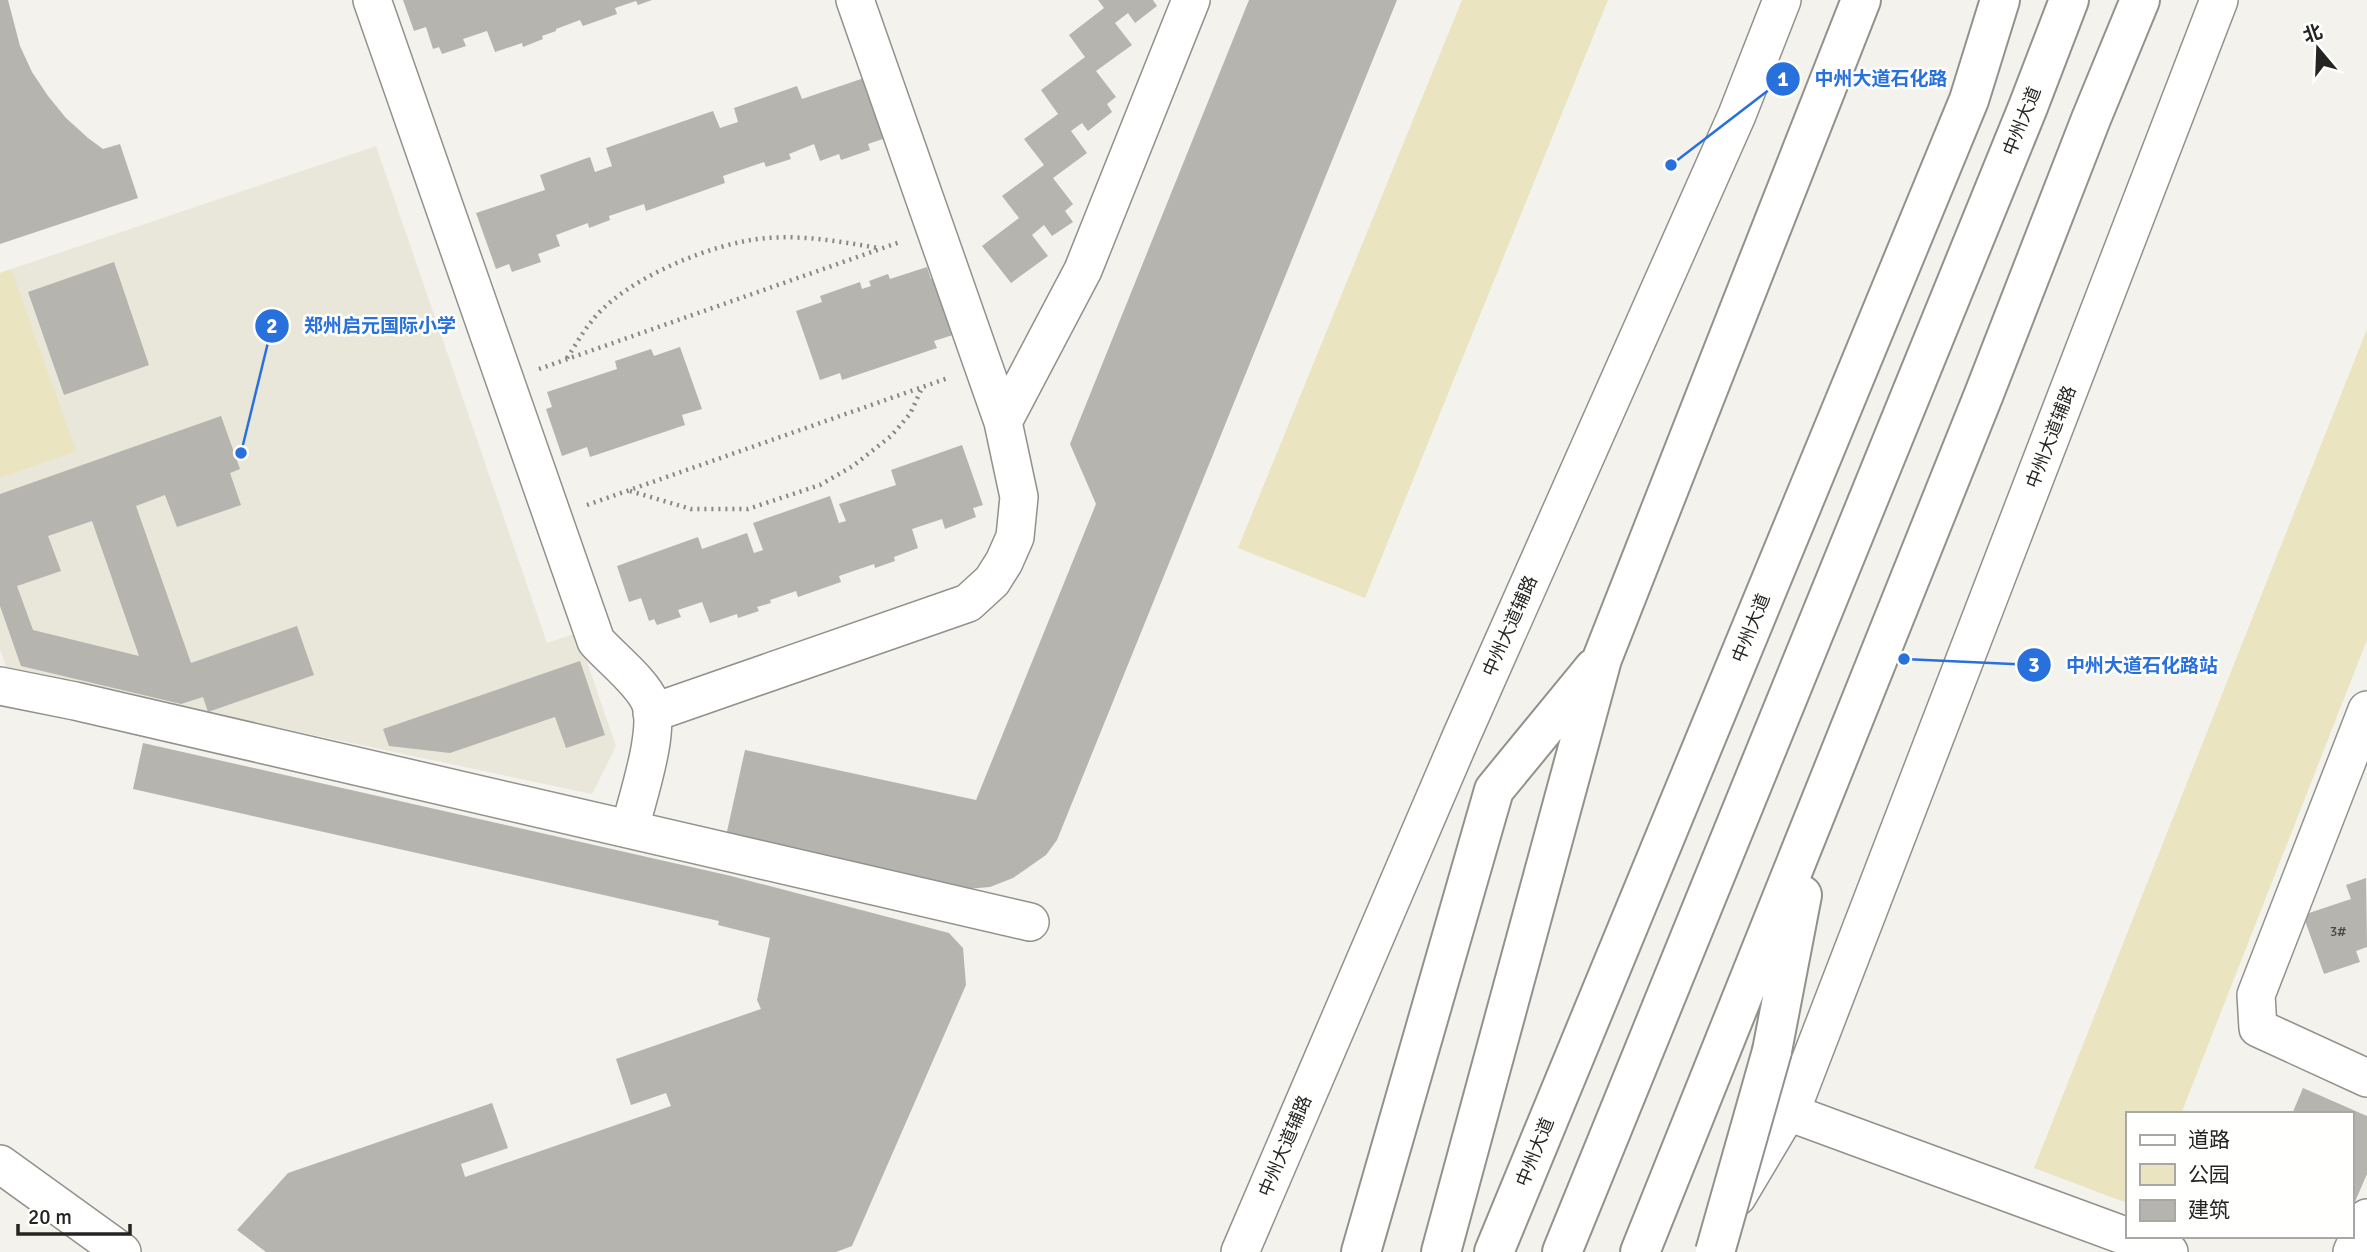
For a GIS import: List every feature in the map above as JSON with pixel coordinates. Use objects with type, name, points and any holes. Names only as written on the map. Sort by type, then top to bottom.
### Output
[{"type":"main road","points":[[1441,1252],[1602,659],[1861,0]]},
{"type":"main road","name":"中州大道","points":[[1494,1252],[1969,100],[2000,0]]},
{"type":"main road","name":"中州大道","points":[[1562,1252],[2028,107],[2069,0]]},
{"type":"main road","points":[[1640,1252],[2140,0]]},
{"type":"main road","points":[[1361,1252],[1494,790],[1602,659]]},
{"type":"main road","points":[[1715,1252],[1772,1051],[1818,809]]},
{"type":"street","points":[[372,0],[596,641],[636,682],[650,701],[654,730],[630,829]]},
{"type":"street","points":[[652,713],[968,603],[992,581],[1016,537],[1019,497],[1003,422],[855,0]]},
{"type":"street","points":[[1003,422],[1083,270],[1191,0]]},
{"type":"street","name":"中州大道辅路","points":[[1237,1251],[1737,115],[1782,0]]},
{"type":"street","name":"中州大道辅路","points":[[1704,1252],[1788,1112],[1801,1085],[2219,0]]},
{"type":"street","points":[[0,686],[103,707],[1030,922]]},
{"type":"street","points":[[2367,710],[2256,995],[2258,1028],[2367,1078]]},
{"type":"street","points":[[1788,1112],[2126,1236]]},
{"type":"street","points":[[0,1164],[122,1252]]},
{"type":"street","points":[[2352,1252],[2367,1218]]},
{"type":"street","points":[[2131,1238],[2169,1252]]},
{"type":"path","points":[[505,381],[936,230]]},
{"type":"path","points":[[567,359],[592,320],[626,290],[676,263],[719,248],[765,238],[807,237],[881,249]]},
{"type":"path","points":[[553,517],[984,366]]},
{"type":"path","points":[[630,491],[691,509],[748,509],[820,485],[853,466],[891,436],[910,414],[922,388]]},
{"type":"shaded area","points":[[376,146],[547,643],[577,633],[616,746],[592,794],[7,670],[0,649],[0,273]]},
{"type":"green space","points":[[1462,0],[1608,0],[1365,598],[1238,548]]},
{"type":"green space","points":[[11,269],[76,451],[0,478],[0,273]]},
{"type":"green space","points":[[2367,329],[2367,640],[2182,1112],[2126,1112],[2126,1203],[2034,1168]]},
{"type":"building","points":[[0,0],[8,0],[20,46],[32,72],[66,118],[103,149],[120,144],[138,198],[0,244]]},
{"type":"building","points":[[403,0],[652,0],[638,5],[636,1],[615,8],[617,14],[583,26],[580,20],[556,29],[542,36],[543,39],[523,47],[522,43],[495,52],[487,31],[463,39],[466,46],[442,54],[439,47],[433,49],[426,27],[414,31]]},
{"type":"building","points":[[1098,0],[1153,0],[1157,6],[1135,23],[1128,13],[1115,23],[1132,45],[1096,71],[1116,97],[1107,104],[1112,112],[1088,131],[1082,123],[1071,131],[1087,153],[1053,178],[1073,204],[1065,211],[1073,222],[1052,236],[1044,225],[1032,235],[1048,256],[1011,283],[982,246],[1019,218],[1002,196],[1044,165],[1024,139],[1058,114],[1041,90],[1085,57],[1069,35],[1104,8]]},
{"type":"building","points":[[1249,0],[1397,0],[1057,840],[1046,855],[1013,878],[990,887],[966,889],[726,836],[745,750],[976,800],[1096,504],[1070,444]]},
{"type":"building","points":[[864,78],[886,138],[868,144],[870,150],[841,160],[839,154],[820,161],[814,144],[789,154],[791,159],[766,167],[764,162],[723,176],[725,183],[646,211],[644,204],[609,216],[610,220],[589,228],[588,223],[556,235],[560,246],[538,254],[541,262],[512,272],[509,264],[496,269],[476,213],[545,190],[540,175],[590,157],[595,172],[612,166],[606,148],[713,111],[720,128],[738,122],[734,108],[797,86],[802,99]]},
{"type":"building","points":[[114,262],[149,365],[64,395],[28,292]]},
{"type":"building","points":[[927,267],[931,279],[937,277],[956,334],[934,341],[937,348],[842,380],[840,373],[820,380],[796,311],[822,302],[820,296],[860,282],[862,289],[871,286],[869,281],[888,274],[890,279]]},
{"type":"building","points":[[680,347],[702,409],[682,415],[685,425],[590,457],[587,447],[562,456],[546,409],[552,407],[547,392],[617,369],[615,361],[651,349],[654,356]]},
{"type":"building","points":[[221,416],[240,469],[230,473],[241,505],[177,527],[165,495],[136,506],[191,663],[297,626],[314,675],[208,712],[203,697],[181,704],[21,666],[0,606],[0,494]],"holes":[[[92,521],[139,656],[33,630],[17,586],[61,571],[48,536]]]},
{"type":"building","points":[[962,445],[983,505],[973,508],[976,517],[945,529],[942,519],[912,529],[918,548],[894,557],[895,561],[875,568],[874,564],[839,576],[841,582],[798,597],[796,591],[770,600],[771,603],[757,607],[759,611],[738,618],[737,614],[710,623],[702,602],[678,610],[681,617],[657,625],[654,619],[649,621],[641,598],[629,602],[617,566],[698,537],[702,549],[747,533],[754,553],[763,550],[753,523],[830,496],[839,523],[846,521],[839,504],[896,485],[891,470]]},
{"type":"building","points":[[580,661],[605,735],[566,748],[555,717],[450,753],[389,746],[383,729]]},
{"type":"building","points":[[143,743],[731,876],[949,933],[963,948],[966,985],[852,1246],[836,1252],[266,1252],[237,1230],[288,1173],[492,1103],[508,1148],[461,1164],[465,1177],[671,1106],[666,1093],[631,1105],[616,1059],[761,1009],[757,1000],[770,938],[718,925],[719,921],[133,789]]},
{"type":"building","points":[[2366,878],[2367,947],[2356,951],[2360,962],[2324,974],[2303,915],[2351,899],[2346,885]]},
{"type":"building","points":[[2303,1088],[2367,1116],[2367,1174],[2353,1206],[2353,1112],[2293,1112]]},
{"type":"place","name":"中州大道石化路","points":[[1671,165]]},
{"type":"place","name":"郑州启元国际小学","points":[[241,453]]},
{"type":"place","name":"中州大道石化路站","points":[[1904,659]]}]
